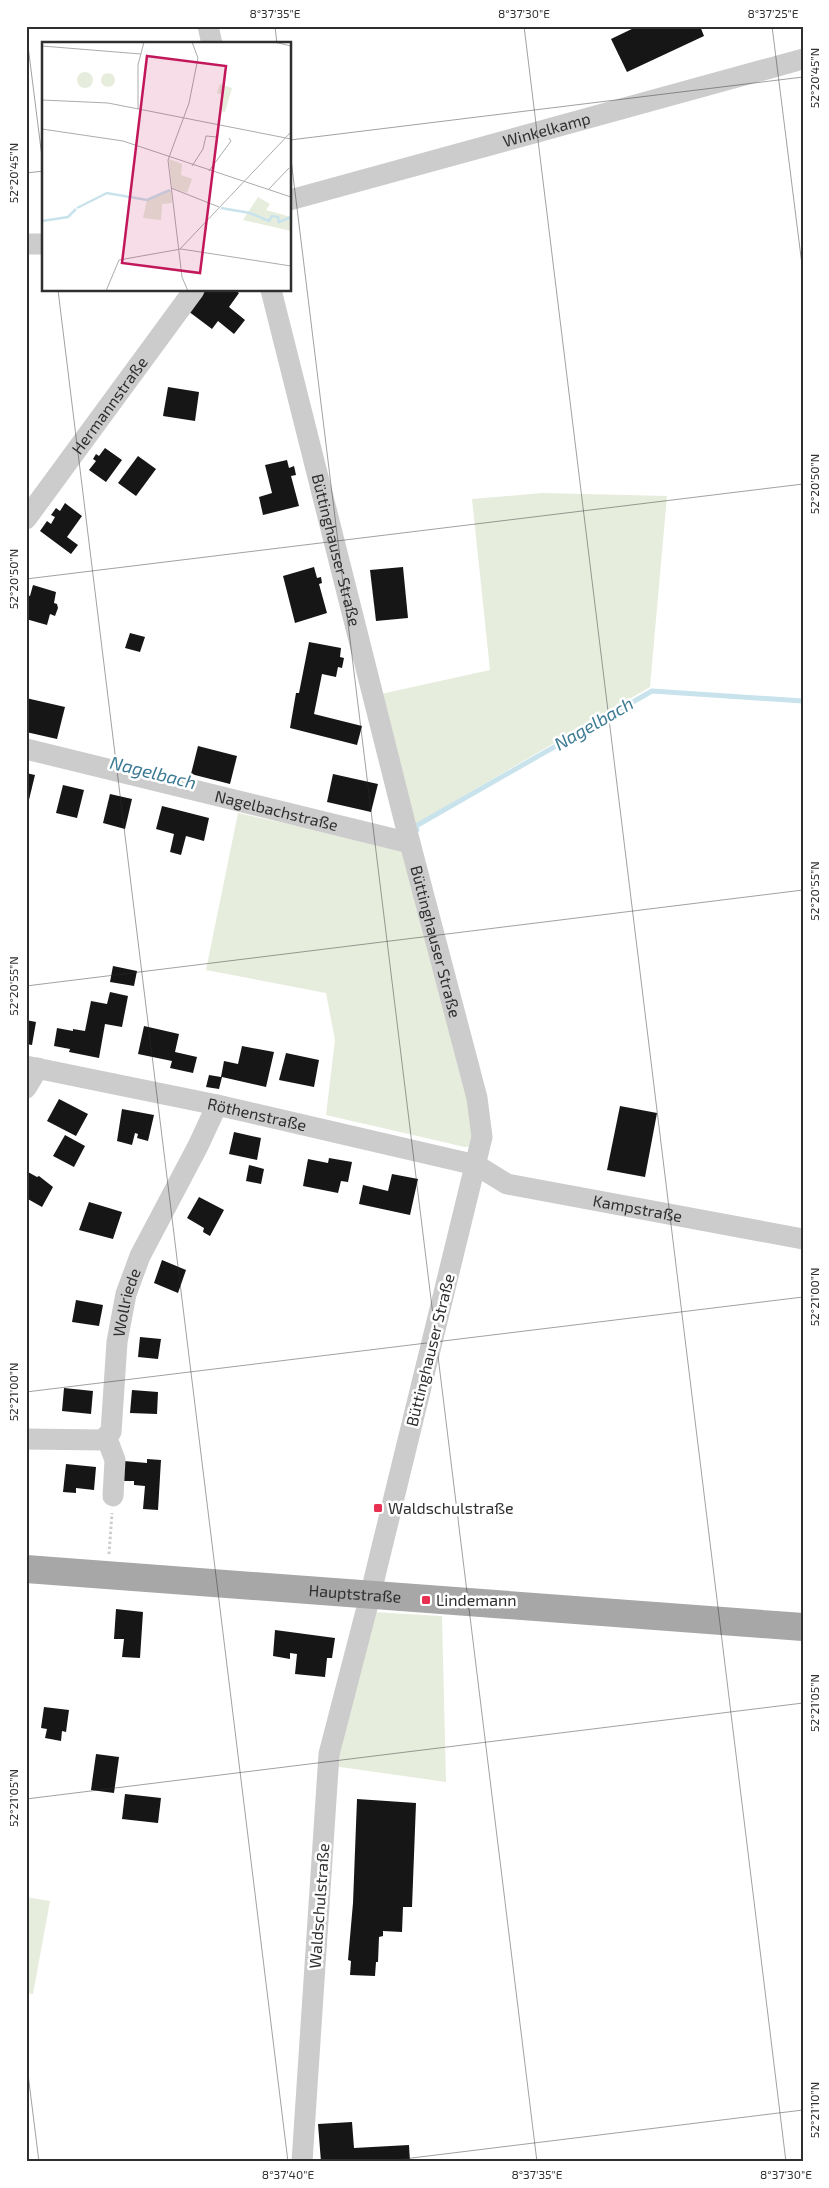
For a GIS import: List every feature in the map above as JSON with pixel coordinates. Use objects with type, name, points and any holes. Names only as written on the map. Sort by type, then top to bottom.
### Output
[{"type":"main road","name":"Hauptstraße","points":[[26,1569],[803,1627]]},
{"type":"street","points":[[208,26],[212,42]]},
{"type":"street","name":"Winkelkamp","points":[[291,200],[803,59]]},
{"type":"street","points":[[26,244],[42,244]]},
{"type":"street","name":"Hermannstraße","points":[[26,519],[193,291]]},
{"type":"street","name":"Büttinghauser Straße","points":[[271,291],[410,844],[477,1098],[482,1138],[370,1596]]},
{"type":"street","name":"Nagelbachstraße","points":[[26,749],[410,844]]},
{"type":"street","name":"Röthenstraße","points":[[26,1088],[32,1067],[217,1105],[476,1166]]},
{"type":"street","name":"Wollriede","points":[[106,1436],[111,1432],[117,1342],[126,1294],[140,1256],[198,1146],[217,1105]]},
{"type":"street","name":"Kampstraße","points":[[476,1166],[507,1184],[803,1239]]},
{"type":"street","points":[[26,1439],[103,1440],[106,1436],[115,1460],[113,1496]]},
{"type":"street","name":"Waldschulstraße","points":[[302,2162],[329,1754],[370,1596]]},
{"type":"path","points":[[106,1575],[113,1496]]},
{"type":"green space","points":[[542,493],[667,496],[650,687],[414,825],[381,694],[490,670],[472,499]]},
{"type":"green space","points":[[238,813],[405,849],[476,1121],[474,1146],[465,1147],[326,1115],[335,1040],[326,993],[206,970]]},
{"type":"green space","points":[[372,1612],[442,1616],[446,1782],[333,1766]]},
{"type":"green space","points":[[26,1897],[50,1901],[33,1994],[26,1993]]},
{"type":"building","points":[[638,26],[700,26],[704,36],[627,72],[611,39]]},
{"type":"building","points":[[203,291],[236,291],[239,293],[229,307],[245,320],[234,334],[218,321],[212,329],[188,311]]},
{"type":"building","points":[[168,387],[199,392],[195,421],[163,416]]},
{"type":"building","points":[[105,448],[122,460],[106,482],[89,470],[96,461],[93,459],[96,454],[99,456]]},
{"type":"building","points":[[138,456],[156,469],[136,496],[118,483]]},
{"type":"building","points":[[287,460],[289,468],[294,466],[296,475],[291,476],[299,506],[263,515],[259,497],[272,493],[265,465]]},
{"type":"building","points":[[65,503],[82,516],[67,537],[78,545],[71,554],[40,531],[47,521],[51,524],[55,517],[51,515],[56,508],[60,511]]},
{"type":"building","points":[[314,567],[317,578],[321,577],[322,583],[319,584],[327,613],[295,623],[283,576]]},
{"type":"building","points":[[403,567],[408,618],[376,621],[370,570]]},
{"type":"building","points":[[33,585],[56,592],[54,603],[57,604],[58,608],[55,616],[50,614],[47,625],[26,619],[26,599],[27,595],[30,596]]},
{"type":"building","points":[[130,633],[145,637],[140,652],[125,648]]},
{"type":"building","points":[[309,642],[341,648],[340,657],[344,658],[342,668],[338,667],[336,677],[322,674],[314,714],[362,726],[357,745],[290,728],[296,693],[299,693]]},
{"type":"building","points":[[26,698],[65,707],[57,739],[26,732]]},
{"type":"building","points":[[198,746],[237,756],[230,784],[191,774]]},
{"type":"building","points":[[26,773],[35,775],[27,808],[26,808]]},
{"type":"building","points":[[333,774],[378,784],[371,812],[327,802]]},
{"type":"building","points":[[63,785],[84,790],[77,818],[56,813]]},
{"type":"building","points":[[110,794],[132,799],[125,829],[103,823]]},
{"type":"building","points":[[162,806],[209,818],[204,841],[186,836],[181,855],[170,852],[174,834],[156,829]]},
{"type":"building","points":[[113,966],[137,971],[134,986],[110,982]]},
{"type":"building","points":[[110,992],[128,996],[122,1027],[105,1024],[99,1058],[69,1052],[70,1049],[54,1046],[57,1028],[85,1031],[91,1001],[107,1004]]},
{"type":"building","points":[[26,1020],[36,1022],[32,1045],[26,1044]]},
{"type":"building","points":[[144,1026],[179,1034],[175,1052],[197,1057],[193,1073],[170,1068],[172,1061],[138,1054]]},
{"type":"building","points":[[242,1046],[274,1052],[266,1087],[222,1077],[219,1089],[206,1087],[209,1075],[221,1077],[224,1061],[238,1064]]},
{"type":"building","points":[[286,1053],[319,1060],[314,1087],[279,1080]]},
{"type":"building","points":[[59,1099],[88,1114],[76,1136],[47,1121]]},
{"type":"building","points":[[620,1106],[657,1113],[645,1177],[607,1170]]},
{"type":"building","points":[[122,1109],[154,1115],[148,1141],[137,1138],[138,1134],[135,1133],[132,1145],[117,1141]]},
{"type":"building","points":[[234,1132],[261,1138],[257,1160],[229,1154]]},
{"type":"building","points":[[65,1135],[85,1146],[74,1167],[53,1156]]},
{"type":"building","points":[[329,1158],[352,1162],[348,1182],[341,1181],[338,1193],[303,1186],[308,1159],[328,1163]]},
{"type":"building","points":[[249,1165],[264,1169],[261,1184],[246,1181]]},
{"type":"building","points":[[28,1172],[37,1177],[39,1176],[53,1187],[42,1207],[26,1198],[26,1176]]},
{"type":"building","points":[[392,1174],[418,1179],[410,1215],[359,1204],[363,1185],[388,1191]]},
{"type":"building","points":[[199,1197],[224,1210],[210,1236],[203,1232],[204,1228],[187,1218]]},
{"type":"building","points":[[89,1202],[122,1212],[113,1239],[79,1230]]},
{"type":"building","points":[[162,1260],[186,1270],[178,1293],[154,1283]]},
{"type":"building","points":[[76,1300],[103,1305],[99,1326],[72,1322]]},
{"type":"building","points":[[140,1337],[161,1339],[158,1359],[138,1357]]},
{"type":"building","points":[[64,1388],[93,1391],[91,1414],[62,1411]]},
{"type":"building","points":[[132,1390],[158,1392],[157,1414],[130,1413]]},
{"type":"building","points":[[147,1459],[161,1460],[158,1510],[143,1509],[145,1486],[134,1485],[134,1481],[123,1481],[124,1461],[147,1463]]},
{"type":"building","points":[[66,1464],[96,1467],[94,1490],[76,1488],[76,1493],[63,1492]]},
{"type":"building","points":[[116,1609],[143,1612],[140,1658],[122,1657],[124,1639],[114,1639]]},
{"type":"building","points":[[275,1630],[335,1638],[332,1658],[327,1658],[325,1677],[295,1674],[297,1654],[290,1653],[290,1659],[273,1656]]},
{"type":"building","points":[[44,1707],[69,1710],[66,1732],[62,1731],[61,1741],[45,1738],[47,1729],[41,1728]]},
{"type":"building","points":[[96,1754],[119,1757],[114,1793],[91,1790]]},
{"type":"building","points":[[125,1794],[161,1798],[158,1823],[122,1819]]},
{"type":"building","points":[[357,1799],[416,1803],[412,1907],[403,1907],[402,1932],[383,1931],[383,1936],[379,1937],[378,1962],[376,1962],[375,1976],[350,1975],[351,1961],[348,1960],[353,1903]]},
{"type":"building","points":[[352,2122],[354,2148],[409,2145],[410,2162],[321,2162],[318,2124]]},
{"type":"waterway","name":"Nagelbach","points":[[417,830],[416,826],[652,691],[803,701]]},
{"type":"place","name":"Waldschulstraße","points":[[378,1508]]},
{"type":"place","name":"Lindemann","points":[[426,1600]]}]
